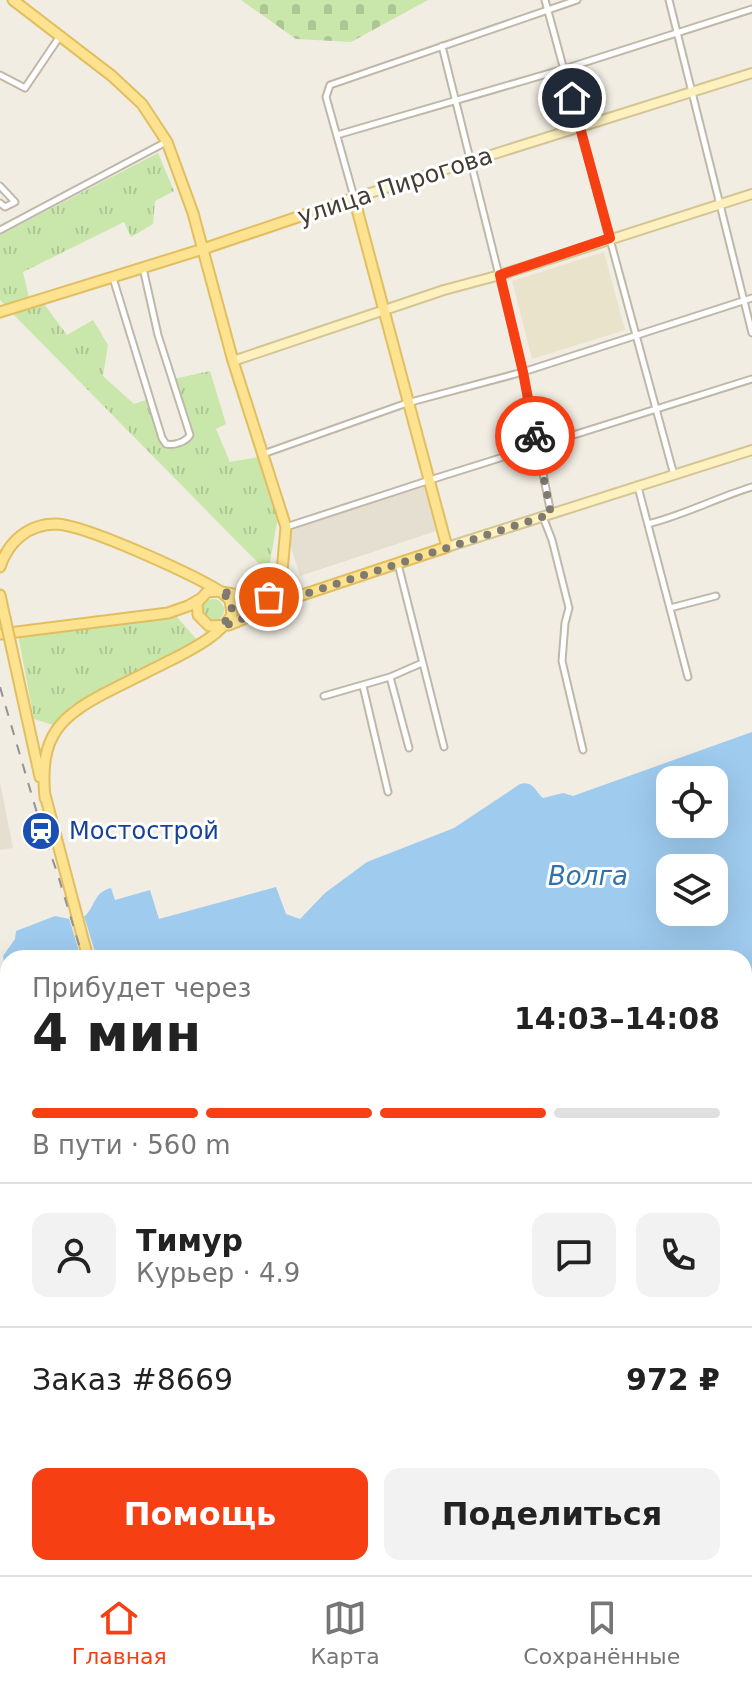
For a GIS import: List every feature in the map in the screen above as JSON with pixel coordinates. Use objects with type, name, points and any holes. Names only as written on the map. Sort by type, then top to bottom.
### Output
[{"type":"main road","points":[[13,0],[135,97],[167,142],[193,213],[233,361],[286,527],[284,561],[277,587],[269,597],[261,599],[219,591],[207,592],[188,606],[168,613]]},
{"type":"main road","name":"улица Пирогова","points":[[0,312],[752,73]]},
{"type":"main road","points":[[233,361],[444,290],[752,194]]},
{"type":"main road","points":[[354,198],[447,547]]},
{"type":"main road","points":[[45,798],[44,759],[51,738],[64,719],[86,702],[193,648],[222,627],[290,599],[752,450]]},
{"type":"main road","points":[[0,567],[17,538],[32,529],[57,524],[84,531],[192,575],[219,591],[230,600],[232,610],[222,627]]},
{"type":"main road","points":[[0,595],[45,798],[88,950]]},
{"type":"main road","points":[[200,599],[197,608],[201,621]]},
{"type":"main road","points":[[0,634],[168,613],[183,614],[211,627],[222,627]]},
{"type":"street","points":[[545,0],[674,475]]},
{"type":"street","points":[[354,198],[326,97],[328,89],[335,82],[577,0]]},
{"type":"street","points":[[669,0],[752,333]]},
{"type":"street","points":[[337,135],[564,69],[752,9]]},
{"type":"street","points":[[0,75],[25,88],[60,36]]},
{"type":"street","points":[[442,46],[523,372],[547,516],[569,608],[562,661],[583,750]]},
{"type":"street","points":[[0,230],[167,142]]},
{"type":"street","points":[[0,186],[15,202],[5,207],[0,203]]},
{"type":"street","points":[[113,278],[162,438],[171,445],[190,435],[158,335],[143,268]]},
{"type":"street","points":[[263,454],[407,403],[523,372],[752,298]]},
{"type":"street","points":[[286,527],[752,379]]},
{"type":"street","points":[[638,487],[688,677]]},
{"type":"street","points":[[648,524],[675,517],[709,501],[752,487]]},
{"type":"street","points":[[398,564],[444,747]]},
{"type":"street","points":[[670,608],[716,596]]},
{"type":"street","points":[[261,599],[290,599]]},
{"type":"street","points":[[324,696],[390,677],[422,663]]},
{"type":"street","points":[[390,677],[409,748]]},
{"type":"street","points":[[363,686],[388,792]]},
{"type":"shaded area","points":[[604,252],[625,330],[532,359],[512,281]]},
{"type":"shaded area","points":[[427,486],[439,530],[300,576],[286,531]]},
{"type":"shaded area","points":[[0,782],[13,848],[0,850]]},
{"type":"green space","points":[[241,0],[428,0],[351,42],[296,39]]},
{"type":"green space","points":[[158,153],[174,191],[155,201],[153,224],[131,237],[124,222],[23,272],[29,298],[5,305],[0,300],[0,235]]},
{"type":"green space","points":[[44,304],[67,335],[93,320],[108,345],[103,376],[134,404],[149,399],[165,448],[189,440],[190,435],[169,380],[210,371],[226,424],[216,429],[230,462],[259,457],[278,517],[268,573],[12,313]]},
{"type":"green space","points":[[213,599],[224,610],[213,621],[202,610]]},
{"type":"green space","points":[[177,617],[198,641],[72,705],[53,725],[34,719],[18,635]]},
{"type":"water","name":"Волга","points":[[752,732],[752,950],[7,950],[15,939],[16,931],[55,916],[74,920],[85,916],[98,896],[111,888],[115,900],[150,890],[159,919],[276,887],[286,914],[300,919],[325,893],[367,862],[454,828],[520,784],[531,785],[543,798],[563,793],[573,796],[656,766],[656,838],[728,838],[728,766],[657,766]]},
{"type":"pier","points":[[83,913],[95,950],[79,950],[68,915]]},
{"type":"railway","points":[[0,687],[81,950]]},
{"type":"way so far","points":[[269,597],[257,599],[220,591],[232,605],[232,615],[222,627],[290,599],[551,514],[535,436]]},
{"type":"place","name":"Мостострой","points":[[41,831]]},
{"type":"route","points":[[535,436],[500,275],[610,238],[572,98]]}]
